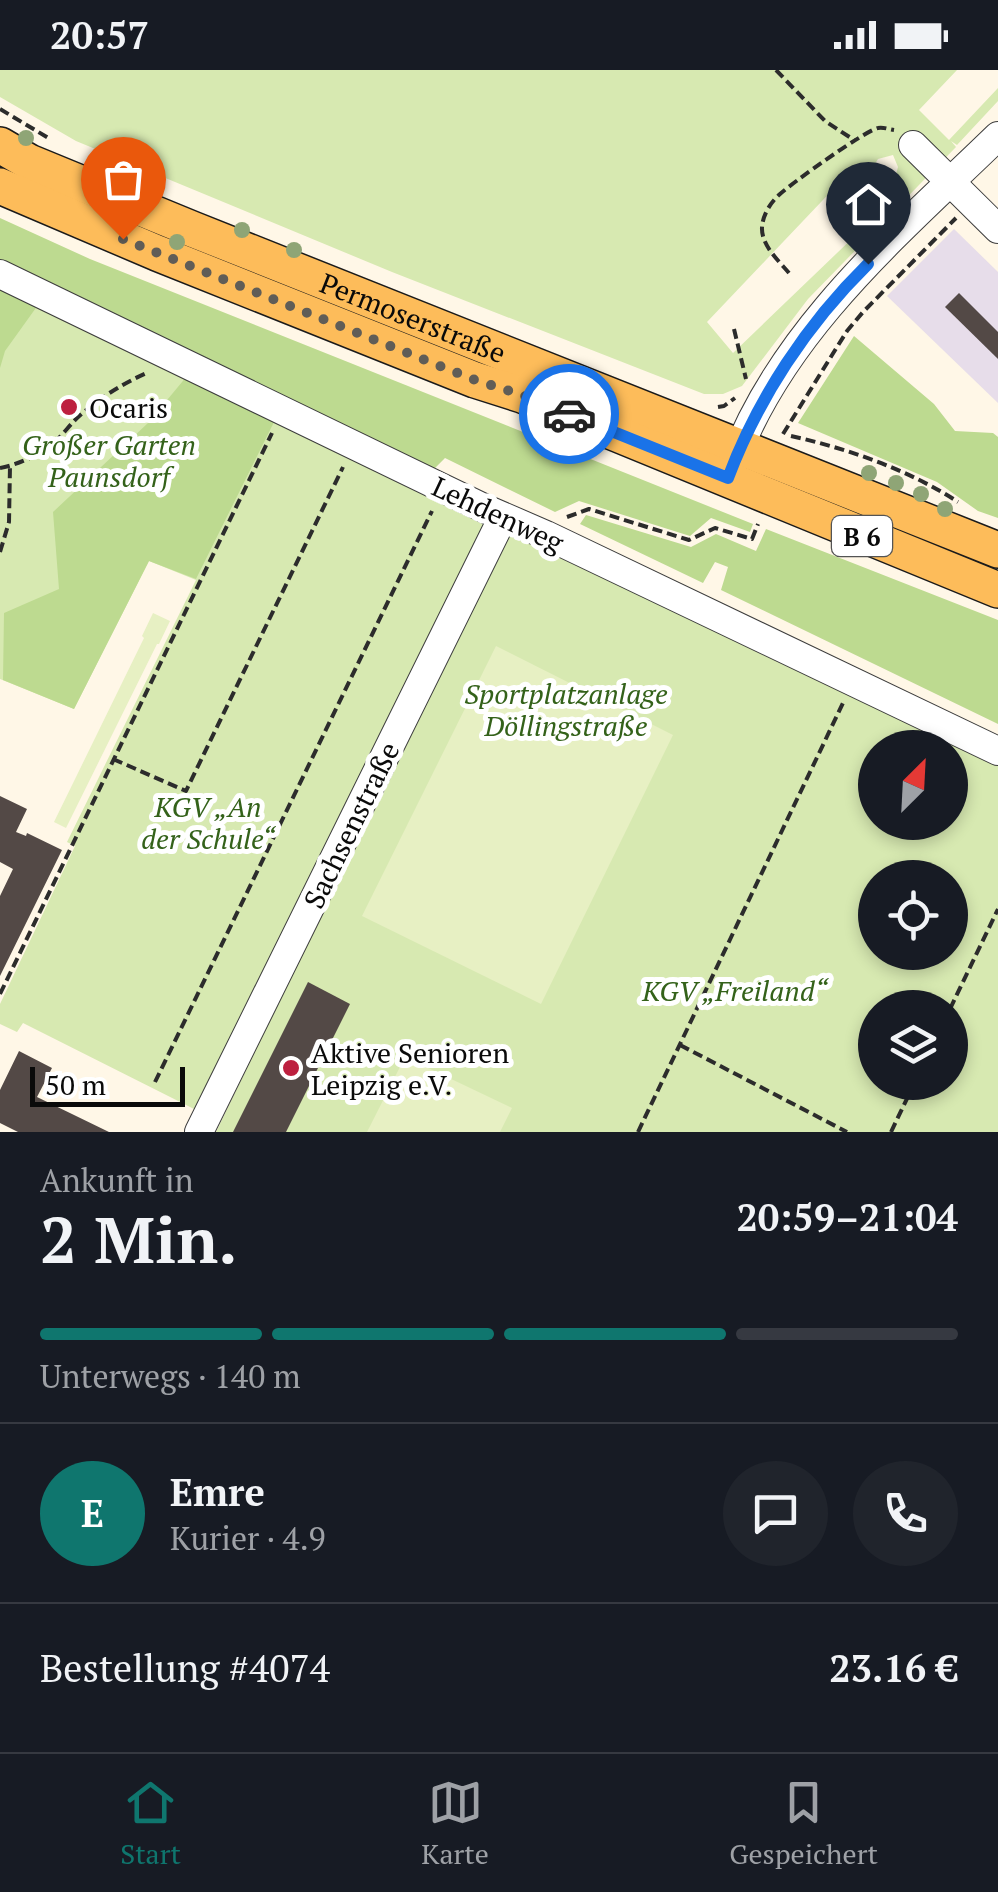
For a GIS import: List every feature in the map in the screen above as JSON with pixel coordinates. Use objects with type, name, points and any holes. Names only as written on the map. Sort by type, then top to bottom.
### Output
[{"type":"main road","name":"Permoserstraße","points":[[0,145],[29,162],[734,462],[769,498],[998,590]]},
{"type":"main road","name":"Permoserstraße","points":[[0,186],[475,380],[998,550]]},
{"type":"street","points":[[734,462],[759,407],[840,291],[998,136]]},
{"type":"street","points":[[913,145],[998,229]]},
{"type":"street","name":"Lehdenweg","points":[[0,274],[503,518],[998,750]]},
{"type":"street","name":"Sachsenstraße","points":[[199,1132],[503,518]]},
{"type":"path","points":[[776,70],[825,121],[855,141]]},
{"type":"path","points":[[789,273],[766,246],[761,233],[768,207],[780,194],[878,128],[896,130],[913,145]]},
{"type":"path","points":[[782,434],[863,312],[972,202]]},
{"type":"path","points":[[734,329],[747,384]]},
{"type":"path","points":[[0,468],[52,445],[78,417],[108,394],[148,373]]},
{"type":"path","points":[[0,994],[278,421]]},
{"type":"path","points":[[113,758],[186,791],[349,454]]},
{"type":"path","points":[[0,552],[9,522],[10,466]]},
{"type":"path","points":[[155,1082],[438,497]]},
{"type":"path","points":[[546,535],[564,518],[589,509],[689,540],[715,528],[752,539],[761,517]]},
{"type":"path","points":[[638,1132],[854,682]]},
{"type":"path","points":[[959,990],[998,909]]},
{"type":"path","points":[[680,1045],[847,1132]]},
{"type":"path","points":[[891,1132],[906,1100]]},
{"type":"shaded area","points":[[954,229],[998,272],[998,403],[887,296]]},
{"type":"green space","points":[[0,70],[957,70],[919,110],[949,140],[998,88],[998,101],[957,145],[951,141],[956,147],[808,299],[742,386],[723,394],[704,394],[392,272],[76,141],[0,97]],"holes":[[[893,155],[898,167],[888,204],[733,353],[707,322],[841,181],[857,193],[878,159]]]},
{"type":"green space","points":[[0,218],[90,259],[753,524],[750,532],[711,518],[690,536],[579,501],[555,512],[445,458],[434,469],[0,264]]},
{"type":"green space","name":"KGV „An der Schule“","points":[[0,287],[487,520],[200,1112],[23,1023],[17,1032],[0,1024],[0,1004],[75,846],[67,842],[196,580],[149,561],[74,709],[0,679]]},
{"type":"green space","points":[[0,287],[38,305],[5,351],[0,368]]},
{"type":"green space","points":[[854,336],[934,404],[955,431],[993,433],[998,437],[998,518],[978,511],[937,482],[798,423]]},
{"type":"green space","name":"Großer Garten Paunsdorf","points":[[187,376],[275,420],[196,579],[149,561],[74,709],[3,680],[4,613],[59,589],[53,512],[148,423]]},
{"type":"green space","points":[[586,515],[691,547],[716,534],[756,551],[766,529],[998,620],[998,724],[721,590],[728,567],[715,562],[703,583],[580,524]]},
{"type":"green space","points":[[505,532],[928,730],[858,730],[858,840],[968,840],[968,749],[998,763],[998,1132],[216,1132]]},
{"type":"green space","points":[[153,613],[170,621],[66,828],[54,822]]},
{"type":"green space","name":"Sportplatzanlage Döllingstraße","points":[[496,646],[673,735],[541,1004],[362,916]]},
{"type":"green space","points":[[405,1057],[512,1108],[500,1132],[367,1132]]},
{"type":"building","points":[[959,293],[998,332],[998,359],[945,307]]},
{"type":"building","points":[[0,796],[27,809],[16,832],[26,836],[27,833],[62,850],[0,976],[0,896],[13,869],[0,862]]},
{"type":"building","name":"Aktive Senioren Leipzig e.V.","points":[[308,982],[350,1004],[286,1132],[233,1132]]},
{"type":"building","points":[[19,1051],[52,1068],[37,1097],[109,1132],[18,1132],[0,1123],[0,1090]]},
{"type":"way so far","points":[[123,239],[569,414]]},
{"type":"place","name":"Ocaris","points":[[69,407]]},
{"type":"place","name":"Aktive Senioren Leipzig e.V.","points":[[291,1068]]},
{"type":"route","points":[[569,414],[728,478],[759,407],[790,358],[840,291],[868,264]]},
{"type":"park label","name":"KGV „Freiland“","points":[[735,990]]}]
